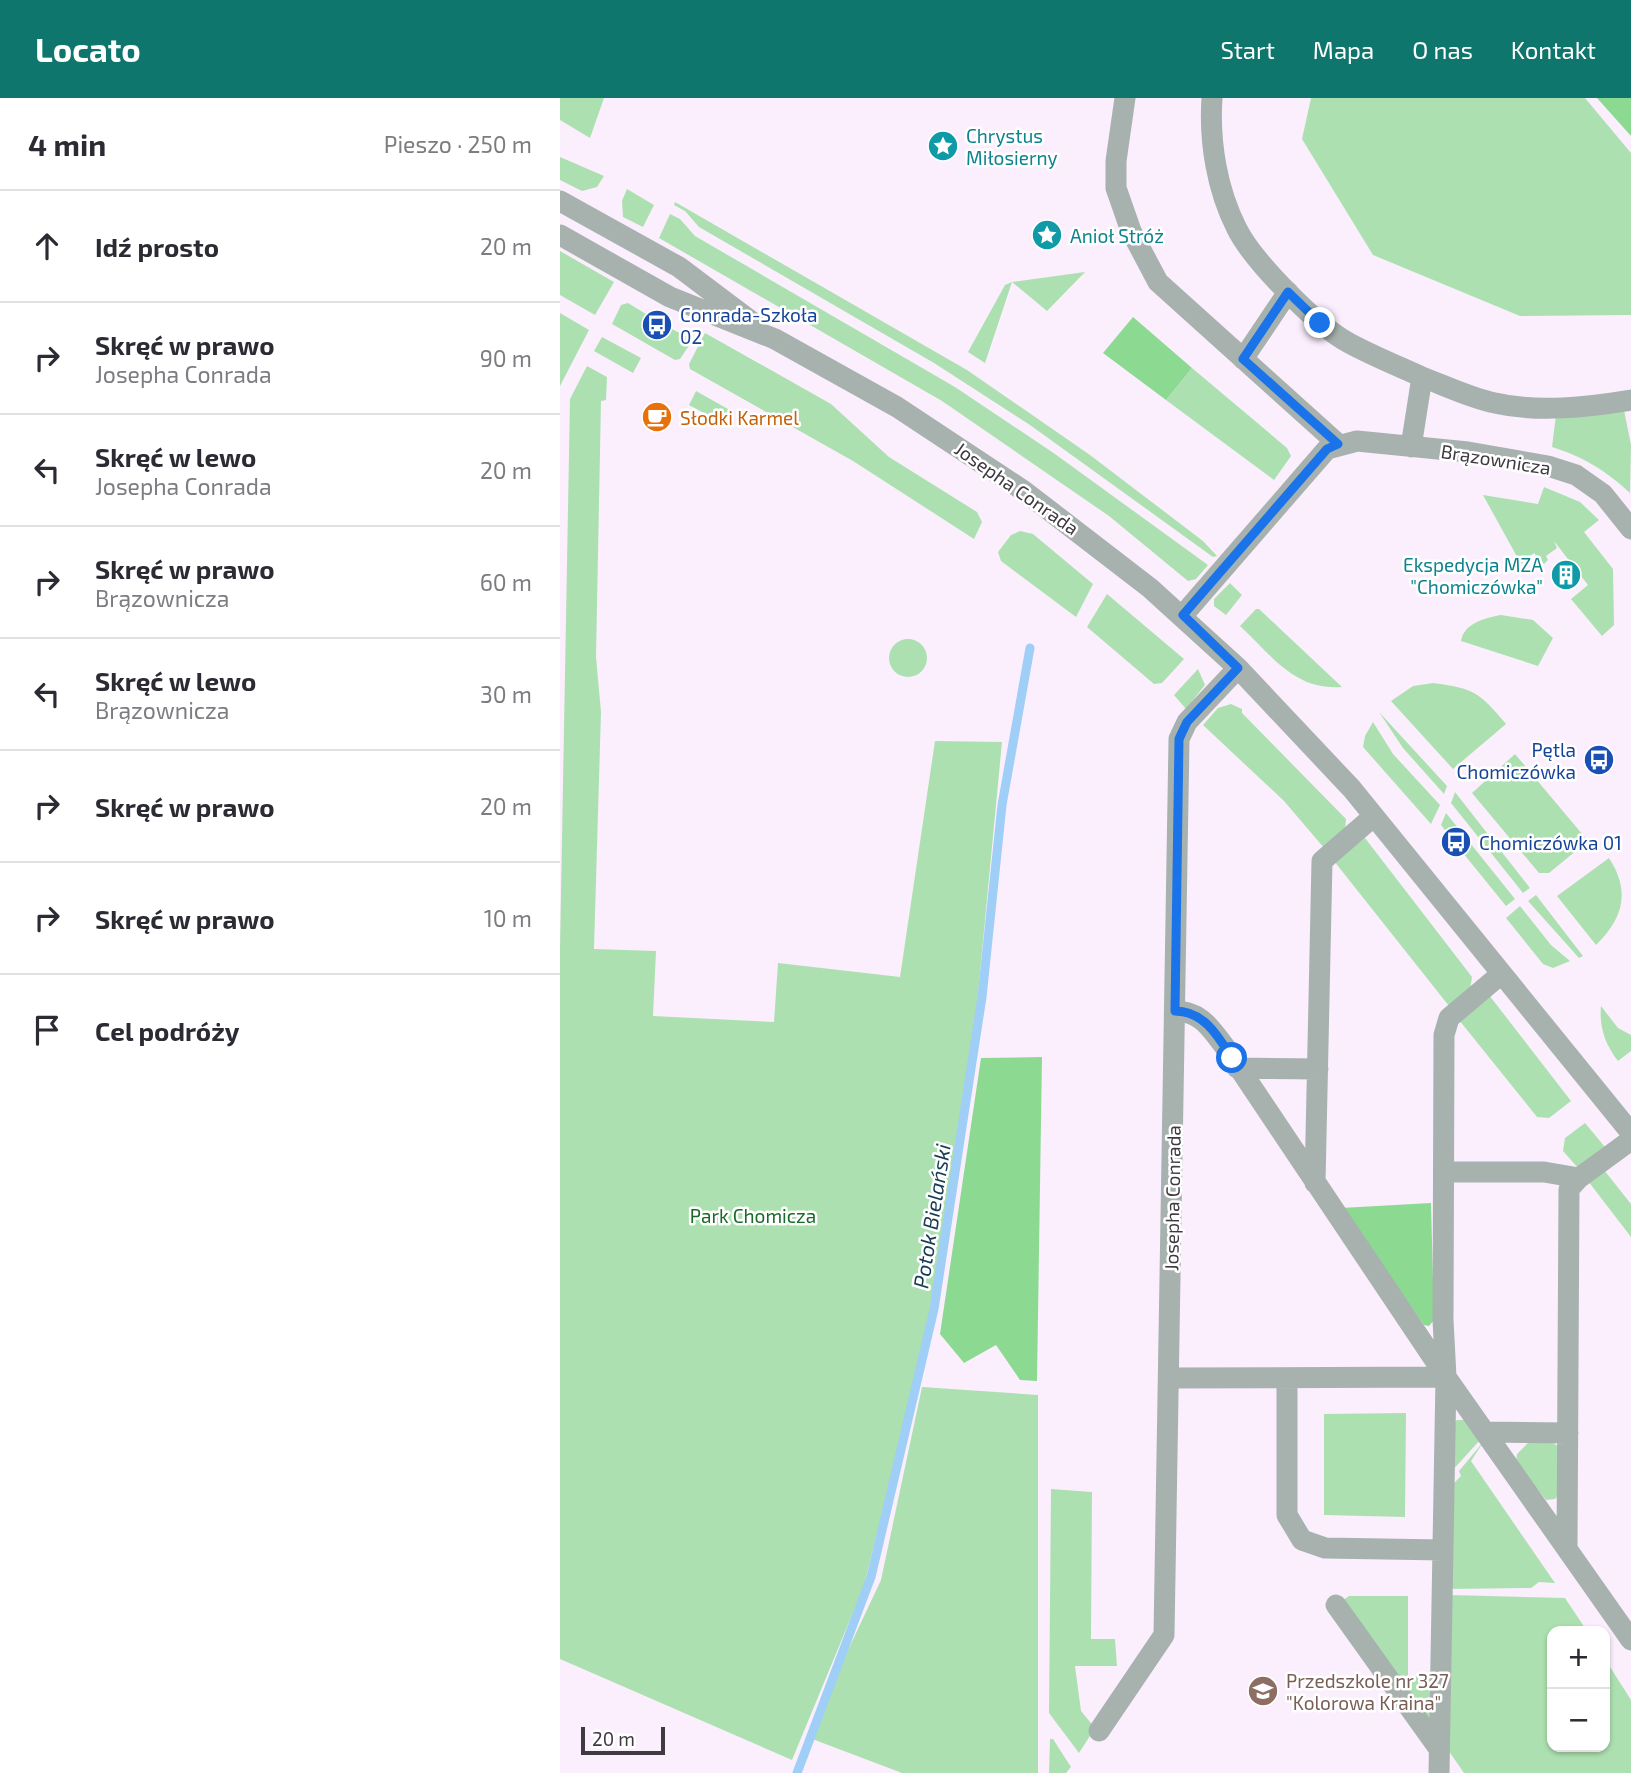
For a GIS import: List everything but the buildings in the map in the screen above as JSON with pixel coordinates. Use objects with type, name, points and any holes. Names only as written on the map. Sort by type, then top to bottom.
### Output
[{"type":"street","points":[[1125,98],[1116,161],[1116,188],[1131,232],[1158,282],[1338,444],[1327,449],[1183,615]]},
{"type":"street","points":[[1212,98],[1213,149],[1222,190],[1237,230],[1288,292],[1320,323],[1348,342],[1422,377],[1493,403],[1552,407],[1631,400]]},
{"type":"street","name":"Josepha Conrada","points":[[560,201],[679,267],[775,339],[960,447],[1071,525],[1183,615],[1304,735],[1374,816],[1500,975],[1631,1133]]},
{"type":"street","name":"Josepha Conrada","points":[[560,235],[670,298],[775,339]]},
{"type":"street","points":[[1243,359],[1288,292]]},
{"type":"street","points":[[1411,447],[1422,377]]},
{"type":"street","name":"Brązownicza","points":[[1338,444],[1357,441],[1468,452],[1569,473],[1602,494],[1631,529]]},
{"type":"street","name":"Josepha Conrada","points":[[1099,1731],[1164,1634],[1179,739],[1187,722],[1238,668]]},
{"type":"street","points":[[1315,1183],[1322,860],[1374,816]]},
{"type":"street","points":[[1439,1773],[1446,1377],[1443,1320],[1444,1035],[1449,1018],[1500,975]]},
{"type":"street","points":[[1175,1011],[1194,1014],[1203,1019],[1446,1377],[1631,1640]]},
{"type":"street","points":[[1237,1068],[1318,1069]]},
{"type":"street","points":[[1567,1549],[1569,1189],[1579,1178],[1631,1140]]},
{"type":"street","points":[[1444,1172],[1544,1172],[1579,1178]]},
{"type":"street","points":[[1168,1377],[1446,1377]]},
{"type":"street","points":[[1287,1378],[1287,1515],[1302,1540],[1325,1548],[1443,1550]]},
{"type":"street","points":[[1487,1432],[1568,1433]]},
{"type":"street","points":[[1336,1605],[1439,1749]]},
{"type":"street","points":[[1606,1605],[1631,1606]]},
{"type":"green space","points":[[560,98],[604,98],[590,138],[560,120]]},
{"type":"green space","points":[[1311,98],[1585,98],[1631,153],[1631,315],[1520,316],[1373,255],[1302,139]]},
{"type":"green space","points":[[1597,98],[1631,98],[1631,136]]},
{"type":"green space","points":[[560,157],[604,176],[597,187],[582,191],[560,180]]},
{"type":"green space","points":[[627,189],[654,205],[643,227],[623,217],[622,201]]},
{"type":"green space","points":[[675,202],[967,370],[1090,455],[1203,541],[1217,556],[1213,557],[1030,425],[934,363],[699,227],[685,211],[674,205]]},
{"type":"green space","points":[[670,214],[680,219],[695,236],[955,387],[1055,454],[1208,565],[1196,579],[1188,581],[1109,516],[942,401],[659,238]]},
{"type":"green space","points":[[560,251],[614,282],[595,315],[560,295]]},
{"type":"green space","points":[[1085,272],[1047,311],[1012,282]]},
{"type":"green space","points":[[1012,282],[985,363],[968,352],[1005,285]]},
{"type":"green space","points":[[628,303],[646,314],[642,321],[666,335],[670,328],[687,337],[690,344],[680,359],[675,360],[612,324],[621,305]]},
{"type":"green space","points":[[560,313],[589,330],[560,386]]},
{"type":"green space","points":[[1133,317],[1192,368],[1166,400],[1103,353]]},
{"type":"green space","points":[[705,333],[831,404],[889,457],[977,512],[982,522],[974,539],[853,461],[690,369],[689,364]]},
{"type":"green space","points":[[602,337],[641,358],[633,373],[594,351]]},
{"type":"green space","name":"Park Chomicza","points":[[587,366],[607,377],[606,400],[601,401],[596,657],[601,712],[594,949],[656,951],[653,1016],[774,1022],[778,963],[900,977],[935,741],[1002,742],[973,1046],[939,1281],[864,1586],[792,1760],[560,1659],[560,948],[570,399]]},
{"type":"green space","points":[[1192,368],[1287,448],[1291,456],[1274,480],[1166,400]]},
{"type":"green space","points":[[696,391],[728,409],[728,426],[689,405]]},
{"type":"green space","points":[[1624,410],[1631,445],[1630,493],[1594,465],[1552,447],[1556,415]]},
{"type":"green space","points":[[1544,487],[1580,502],[1599,520],[1584,532],[1613,569],[1614,625],[1602,636],[1571,599],[1588,585],[1554,541],[1557,548],[1546,556],[1548,560],[1544,564],[1534,553],[1521,564],[1483,495],[1538,504]]},
{"type":"green space","points":[[1020,531],[1033,534],[1093,584],[1076,617],[1001,561],[998,552],[1011,535]]},
{"type":"green space","points":[[1230,583],[1242,595],[1226,615],[1214,606],[1214,599]]},
{"type":"green space","points":[[1107,594],[1184,659],[1162,683],[1154,684],[1087,627]]},
{"type":"green space","points":[[1256,609],[1342,687],[1325,687],[1311,683],[1274,660],[1240,626]]},
{"type":"green space","points":[[1501,615],[1533,620],[1553,638],[1538,666],[1461,641],[1471,626]]},
{"type":"green space","points":[[908,639],[922,644],[927,658],[922,672],[908,677],[894,672],[889,658],[894,644]]},
{"type":"green space","points":[[1198,669],[1205,685],[1186,709],[1174,695]]},
{"type":"green space","points":[[1433,683],[1458,687],[1475,694],[1506,724],[1453,769],[1391,701],[1413,686]]},
{"type":"green space","points":[[1231,704],[1242,709],[1242,713],[1346,819],[1345,832],[1325,849],[1284,801],[1203,725],[1218,708]]},
{"type":"green space","points":[[1379,712],[1447,786],[1444,794],[1403,748]]},
{"type":"green space","points":[[1373,722],[1393,754],[1440,805],[1431,824],[1363,747],[1365,736]]},
{"type":"green space","points":[[1515,754],[1588,841],[1549,873],[1539,873],[1472,793]]},
{"type":"green space","points":[[1455,792],[1530,888],[1523,893],[1451,803]]},
{"type":"green space","points":[[1446,813],[1515,899],[1506,906],[1463,853],[1468,849],[1449,827],[1445,830],[1441,825]]},
{"type":"green space","points":[[1365,838],[1472,977],[1470,990],[1449,1006],[1334,861]]},
{"type":"green space","points":[[1609,858],[1620,882],[1621,904],[1613,925],[1596,945],[1557,896]]},
{"type":"green space","points":[[1536,895],[1583,956],[1579,958],[1528,901]]},
{"type":"green space","points":[[1520,906],[1551,945],[1570,961],[1553,968],[1543,964],[1506,918]]},
{"type":"green space","points":[[1489,995],[1571,1101],[1549,1118],[1537,1117],[1459,1020]]},
{"type":"green space","points":[[1601,1006],[1618,1028],[1631,1035],[1631,1051],[1618,1061],[1604,1035]]},
{"type":"green space","points":[[1042,1057],[1037,1381],[1020,1380],[996,1345],[964,1363],[940,1334],[981,1058]]},
{"type":"green space","points":[[1585,1123],[1605,1147],[1578,1168],[1563,1151],[1565,1138]]},
{"type":"green space","points":[[1604,1170],[1631,1204],[1631,1237],[1588,1181]]},
{"type":"green space","points":[[1431,1203],[1434,1320],[1429,1326],[1424,1325],[1341,1208]]},
{"type":"green space","points":[[922,1387],[1038,1395],[1038,1773],[902,1773],[807,1737],[881,1580]]},
{"type":"green space","points":[[1406,1413],[1405,1517],[1324,1515],[1324,1414]]},
{"type":"green space","points":[[1457,1420],[1464,1420],[1481,1439],[1450,1473],[1452,1424]]},
{"type":"green space","points":[[1484,1441],[1471,1461],[1555,1583],[1539,1582],[1531,1588],[1447,1589],[1449,1488],[1461,1476],[1459,1471]]},
{"type":"green space","points":[[1528,1443],[1553,1443],[1559,1447],[1559,1494],[1555,1499],[1546,1500],[1516,1462],[1517,1454]]},
{"type":"green space","points":[[1051,1489],[1092,1492],[1091,1639],[1115,1639],[1117,1666],[1075,1666],[1081,1711],[1095,1728],[1079,1753],[1049,1713]]},
{"type":"green space","points":[[1449,1595],[1565,1598],[1584,1626],[1547,1626],[1547,1752],[1610,1752],[1610,1667],[1631,1700],[1631,1773],[1464,1773],[1444,1744]]},
{"type":"green space","points":[[1349,1596],[1408,1596],[1408,1676],[1432,1677],[1431,1720],[1342,1601]]},
{"type":"green space","points":[[1050,1739],[1053,1739],[1071,1767],[1066,1773],[1049,1773]]},
{"type":"waterway","name":"Potok Bielański","points":[[797,1773],[871,1577],[934,1309],[982,997],[1002,805],[1030,648]]},
{"type":"place","name":"Chrystus Miłosierny","points":[[943,146]]},
{"type":"place","name":"Anioł Stróż","points":[[1047,235]]},
{"type":"place","name":"Conrada-Szkoła 02","points":[[657,325]]},
{"type":"place","name":"Słodki Karmel","points":[[657,417]]},
{"type":"place","name":"Ekspedycja MZA \"Chomiczówka\"","points":[[1566,575]]},
{"type":"place","name":"Pętla Chomiczówka","points":[[1599,760]]},
{"type":"place","name":"Chomiczówka 01","points":[[1456,842]]},
{"type":"place","name":"Przedszkole nr 327 \"Kolorowa Kraina\"","points":[[1263,1691]]},
{"type":"route","points":[[1232,1058],[1203,1019],[1184,1011],[1175,1011],[1180,732],[1238,668],[1183,615],[1327,449],[1338,444],[1243,359],[1288,292],[1320,323]]}]
